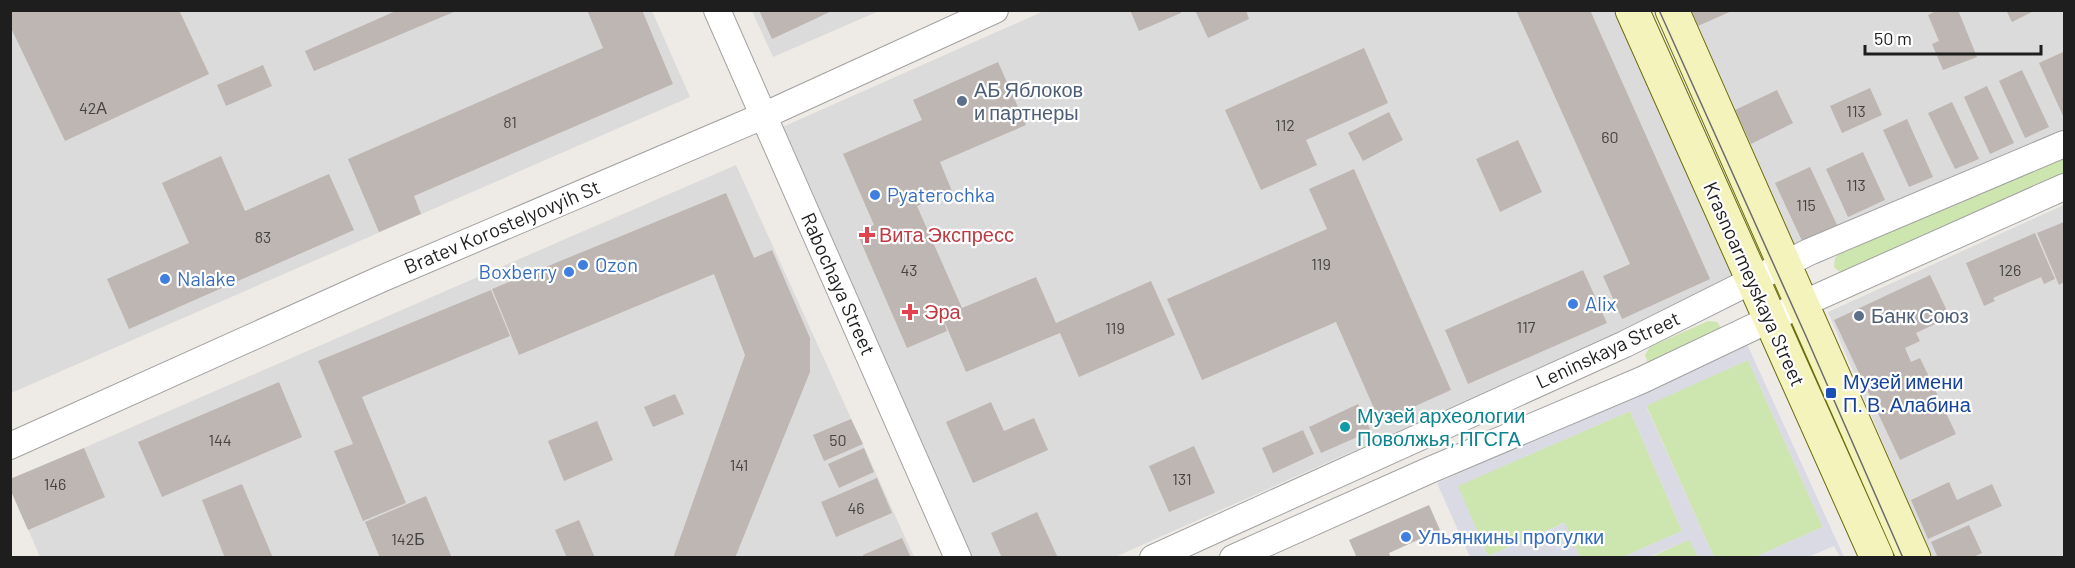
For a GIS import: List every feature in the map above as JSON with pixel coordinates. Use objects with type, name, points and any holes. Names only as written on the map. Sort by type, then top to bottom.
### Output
[{"type":"main road","name":"Krasnoarmeyskaya Street","points":[[1632,10],[1877,558]]},
{"type":"main road","name":"Krasnoarmeyskaya Street","points":[[1672,10],[1914,558]]},
{"type":"street","name":"Rabochaya Street","points":[[717,10],[958,558]]},
{"type":"street","name":"Bratev Korostelyovyih St","points":[[10,446],[381,279],[763,116],[995,10]]},
{"type":"street","name":"Leninskaya Street","points":[[1153,558],[1625,344],[1809,252],[2064,144]]},
{"type":"street","name":"Leninskaya Street","points":[[1233,558],[1430,470],[1642,380],[1802,304],[2064,187]]},
{"type":"shaded area","points":[[11,11],[652,11],[690,97],[11,393]]},
{"type":"shaded area","points":[[752,11],[879,11],[773,57]]},
{"type":"shaded area","points":[[1044,11],[1620,11],[1740,279],[1115,557],[969,557],[778,129]]},
{"type":"shaded area","points":[[1677,11],[2064,11],[2064,143],[1789,262]]},
{"type":"shaded area","points":[[736,165],[914,557],[40,557],[11,489],[10,480]]},
{"type":"shaded area","points":[[2064,205],[2064,557],[1931,557],[1828,312]]},
{"type":"shaded area","points":[[1747,344],[1844,557],[1840,557],[1834,546],[1808,557],[1755,557],[1823,527],[1748,360],[1646,406],[1714,557],[1698,557],[1689,540],[1649,557],[1623,557],[1682,531],[1630,411],[1458,486],[1488,556],[1565,523],[1580,557],[1470,557],[1437,483]]},
{"type":"green space","points":[[2064,154],[2064,178],[1841,273],[1834,267],[1835,258],[1838,255]]},
{"type":"green space","points":[[1708,321],[1717,322],[1722,329],[1648,363],[1645,355],[1650,347]]},
{"type":"green space","points":[[1748,360],[1823,527],[1755,557],[1714,557],[1646,405]]},
{"type":"green space","points":[[1630,411],[1682,531],[1623,557],[1580,557],[1564,523],[1488,556],[1457,486]]},
{"type":"green space","points":[[1690,539],[1698,557],[1649,558]]},
{"type":"building","points":[[10,10],[179,10],[209,74],[65,141],[10,26]]},
{"type":"building","points":[[398,10],[456,11],[314,71],[305,51]]},
{"type":"building","points":[[587,10],[642,10],[673,84],[414,196],[421,214],[379,232],[348,159],[603,48]]},
{"type":"building","points":[[759,10],[834,10],[772,39]]},
{"type":"building","points":[[1130,10],[1180,10],[1181,13],[1139,31]]},
{"type":"building","points":[[1195,10],[1246,10],[1249,19],[1208,38]]},
{"type":"building","points":[[1516,10],[1590,10],[1710,279],[1622,319],[1603,276],[1630,264]]},
{"type":"building","points":[[1691,10],[1734,10],[1698,26]]},
{"type":"building","points":[[1938,10],[1958,10],[1977,57],[1943,70],[1932,44],[1939,41],[1928,15]]},
{"type":"building","points":[[2006,10],[2036,10],[2012,22]]},
{"type":"building","points":[[1364,48],[1388,103],[1306,140],[1317,165],[1261,190],[1225,110]]},
{"type":"building","points":[[2063,52],[2064,55],[2064,118],[2039,63]]},
{"type":"building","points":[[998,62],[1026,125],[940,162],[952,191],[917,206],[962,308],[1036,277],[1056,323],[1151,281],[1175,335],[1079,377],[1060,333],[966,372],[942,316],[947,331],[907,348],[857,233],[874,225],[843,154],[922,120],[913,100]]},
{"type":"building","points":[[263,65],[272,86],[226,106],[217,85]]},
{"type":"building","points":[[2022,70],[2049,127],[2025,138],[1999,81]]},
{"type":"building","points":[[1987,86],[2014,143],[1990,154],[1964,97]]},
{"type":"building","points":[[1870,88],[1882,115],[1842,133],[1830,106]]},
{"type":"building","points":[[1777,90],[1793,123],[1751,144],[1735,110]]},
{"type":"building","points":[[1952,102],[1979,159],[1955,169],[1928,113]]},
{"type":"building","points":[[1389,112],[1403,140],[1363,161],[1348,133]]},
{"type":"building","points":[[1907,119],[1933,177],[1909,187],[1883,130]]},
{"type":"building","points":[[1518,140],[1542,192],[1500,212],[1476,159]]},
{"type":"building","points":[[1863,152],[1885,200],[1848,217],[1826,169]]},
{"type":"building","points":[[221,156],[245,211],[329,174],[354,230],[129,329],[107,279],[189,243],[162,183]]},
{"type":"building","points":[[1810,167],[1838,227],[1803,243],[1775,183]]},
{"type":"building","points":[[1354,169],[1451,390],[1380,422],[1336,322],[1202,380],[1167,299],[1327,229],[1309,189]]},
{"type":"building","points":[[726,193],[754,258],[772,250],[810,338],[810,372],[735,558],[673,558],[745,355],[714,274],[519,355],[492,289]]},
{"type":"building","points":[[2064,222],[2064,282],[2059,285],[2037,233]]},
{"type":"building","points":[[2035,233],[2055,279],[2044,284],[2041,277],[1993,298],[1995,301],[1984,306],[1966,263]]},
{"type":"building","points":[[1583,270],[1607,323],[1468,384],[1445,330]]},
{"type":"building","points":[[1930,275],[1950,317],[1916,333],[1920,341],[1905,348],[1911,362],[1920,358],[1956,434],[1900,460],[1834,320]]},
{"type":"building","points":[[491,290],[510,336],[362,397],[406,503],[363,521],[334,451],[353,444],[318,361]]},
{"type":"building","points":[[279,382],[302,437],[162,497],[138,442]]},
{"type":"building","points":[[675,394],[684,414],[653,427],[644,407]]},
{"type":"building","points":[[991,402],[1004,431],[1034,418],[1048,450],[973,483],[946,422]]},
{"type":"building","points":[[1358,404],[1371,431],[1321,453],[1309,427]]},
{"type":"building","points":[[851,419],[863,444],[824,461],[813,435]]},
{"type":"building","points":[[597,421],[613,460],[564,481],[548,441]]},
{"type":"building","points":[[1303,430],[1314,454],[1273,473],[1262,448]]},
{"type":"building","points":[[1194,446],[1215,493],[1169,512],[1149,466]]},
{"type":"building","points":[[84,448],[105,497],[28,530],[10,489],[10,479]]},
{"type":"building","points":[[864,448],[874,472],[839,488],[828,464]]},
{"type":"building","points":[[877,478],[892,513],[836,537],[821,502]]},
{"type":"building","points":[[1949,482],[1957,500],[1992,484],[2002,506],[1928,539],[1911,500]]},
{"type":"building","points":[[242,484],[273,558],[225,558],[202,500]]},
{"type":"building","points":[[426,496],[452,558],[411,558],[410,556],[380,558],[365,522]]},
{"type":"building","points":[[1429,505],[1440,530],[1389,553],[1391,558],[1357,558],[1349,540]]},
{"type":"building","points":[[1037,512],[1058,558],[1002,558],[991,533]]},
{"type":"building","points":[[579,520],[595,558],[567,558],[555,530]]},
{"type":"building","points":[[1969,525],[1982,553],[1971,558],[1938,558],[1931,542]]},
{"type":"building","points":[[902,538],[911,558],[864,558],[863,555]]},
{"type":"tram line","points":[[1659,10],[1903,558]]},
{"type":"place","name":"АБ Яблоков и партнеры","points":[[962,101]]},
{"type":"place","name":"Pyaterochka","points":[[875,195]]},
{"type":"place","name":"Вита Экспресс","points":[[867,235]]},
{"type":"place","name":"Ozon","points":[[583,265]]},
{"type":"place","name":"Boxberry","points":[[569,272]]},
{"type":"place","name":"Nalake","points":[[165,279]]},
{"type":"place","name":"Alix","points":[[1573,304]]},
{"type":"place","name":"Эра","points":[[910,312]]},
{"type":"place","name":"Банк Союз","points":[[1859,316]]},
{"type":"place","name":"Музей имени П. В. Алабина","points":[[1831,393]]},
{"type":"place","name":"Музей археологии Поволжья, ПГСГА","points":[[1345,427]]},
{"type":"place","name":"Ульянкины прогулки","points":[[1406,537]]}]
